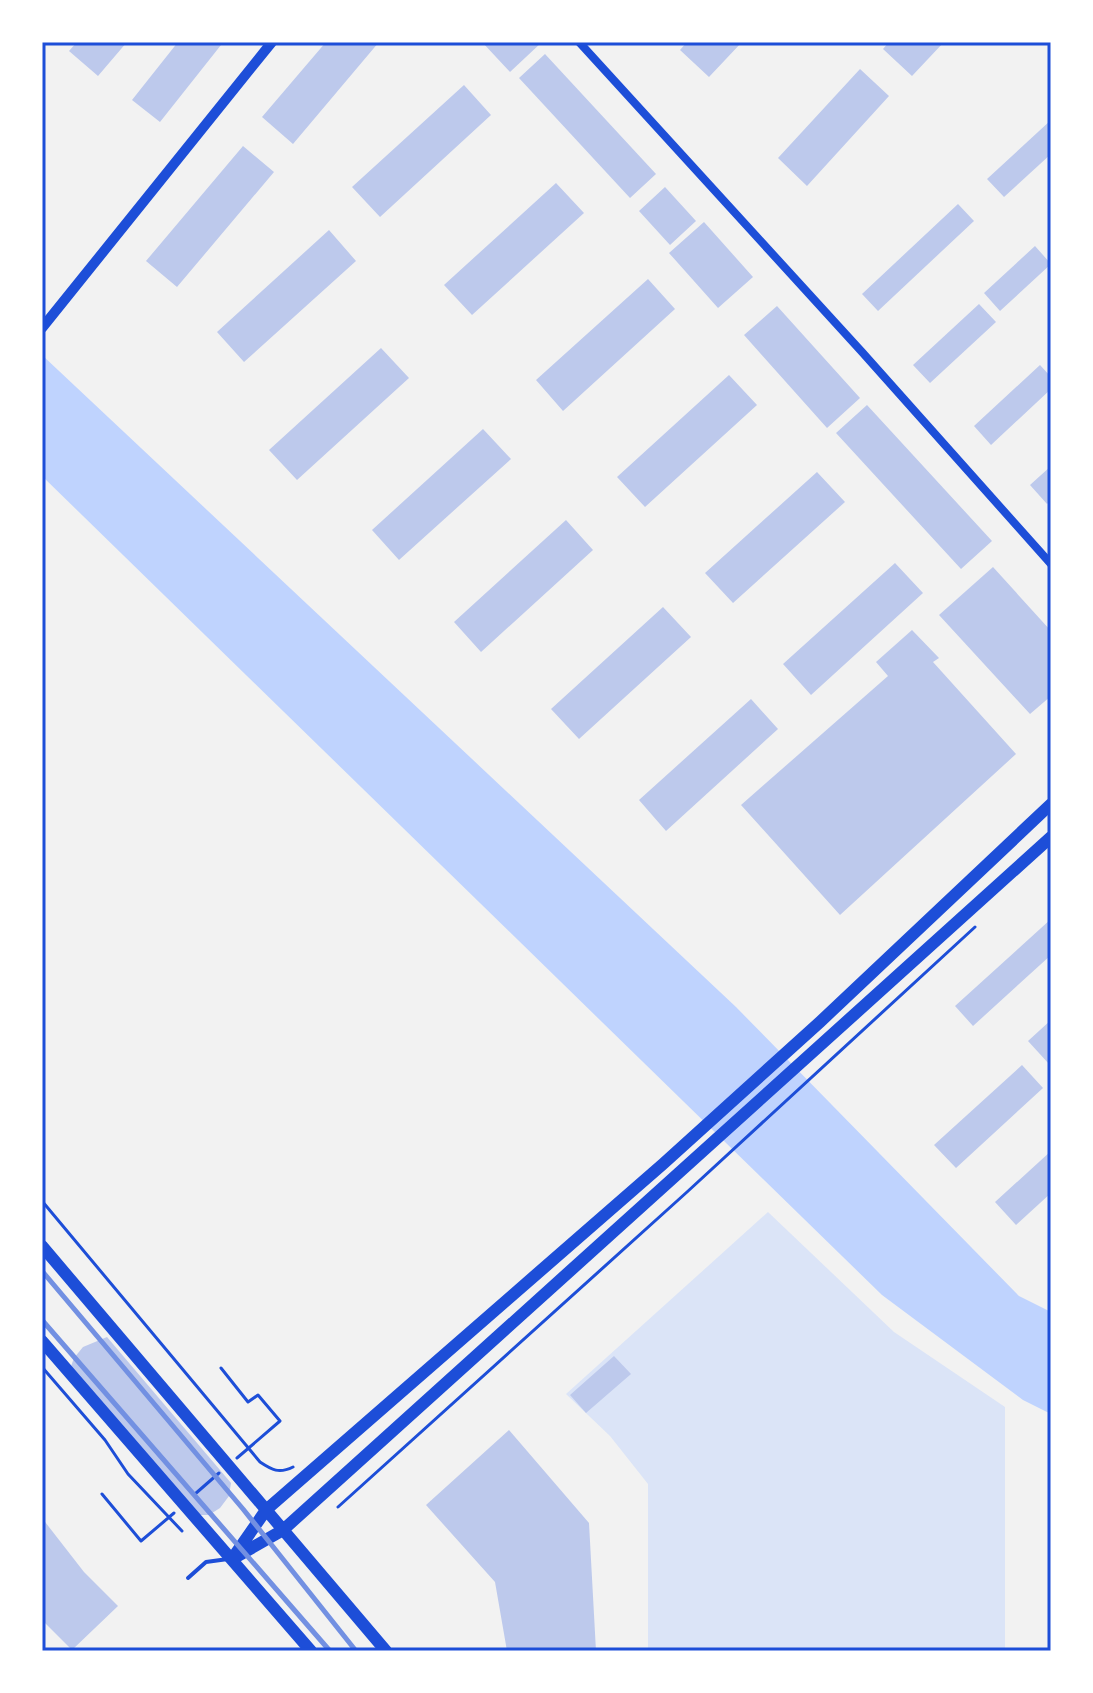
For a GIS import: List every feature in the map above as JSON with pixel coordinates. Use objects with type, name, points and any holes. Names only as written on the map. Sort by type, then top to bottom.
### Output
[{"type":"main road","points":[[232,1559],[266,1510],[663,1164],[820,1022],[1051,804]]},
{"type":"main road","points":[[232,1559],[283,1530],[1051,837]]},
{"type":"main road","points":[[42,1246],[386,1651]]},
{"type":"main road","points":[[42,1341],[311,1651]]},
{"type":"street","points":[[42,328],[272,42]]},
{"type":"street","points":[[579,42],[1051,564]]},
{"type":"lane","points":[[188,1578],[206,1562],[232,1559]]},
{"type":"path","points":[[338,1507],[982,920]]},
{"type":"path","points":[[42,1201],[260,1462],[270,1469],[283,1472],[298,1465]]},
{"type":"path","points":[[42,1367],[105,1440],[128,1474],[182,1531]]},
{"type":"path","points":[[221,1368],[248,1402],[258,1395],[280,1421],[233,1461]]},
{"type":"path","points":[[102,1494],[141,1541]]},
{"type":"shaded area","points":[[768,1212],[894,1332],[1005,1407],[1005,1651],[648,1651],[648,1484],[610,1436],[566,1394]]},
{"type":"water","points":[[42,355],[736,1007],[1019,1296],[1051,1312],[1051,1414],[1023,1400],[882,1295],[42,476]]},
{"type":"building","points":[[77,42],[127,42],[98,76],[69,51]]},
{"type":"building","points":[[178,42],[217,42],[221,45],[160,122],[132,100]]},
{"type":"building","points":[[326,42],[379,42],[293,144],[262,117]]},
{"type":"building","points":[[482,42],[542,42],[510,72]]},
{"type":"building","points":[[687,42],[742,42],[709,77],[680,50]]},
{"type":"building","points":[[889,42],[944,42],[912,76],[883,49]]},
{"type":"building","points":[[545,54],[656,174],[630,198],[519,78]]},
{"type":"building","points":[[860,69],[889,96],[807,186],[778,158]]},
{"type":"building","points":[[464,85],[491,115],[380,217],[352,187]]},
{"type":"building","points":[[1051,120],[1051,154],[1004,197],[987,179]]},
{"type":"building","points":[[243,146],[274,172],[177,287],[146,261]]},
{"type":"building","points":[[556,183],[584,213],[472,315],[444,285]]},
{"type":"building","points":[[665,187],[696,221],[670,245],[639,211]]},
{"type":"building","points":[[958,204],[974,221],[878,311],[862,294]]},
{"type":"building","points":[[704,222],[753,277],[718,308],[669,253]]},
{"type":"building","points":[[329,230],[356,261],[244,362],[217,332]]},
{"type":"building","points":[[1035,246],[1051,264],[1000,311],[984,293]]},
{"type":"building","points":[[648,279],[675,309],[563,411],[536,380]]},
{"type":"building","points":[[979,304],[996,322],[930,383],[913,365]]},
{"type":"building","points":[[777,306],[860,398],[827,428],[744,335]]},
{"type":"building","points":[[381,348],[409,378],[297,480],[269,450]]},
{"type":"building","points":[[1040,365],[1051,377],[1051,389],[991,445],[974,426]]},
{"type":"building","points":[[729,375],[757,405],[645,507],[617,477]]},
{"type":"building","points":[[867,405],[992,541],[961,569],[836,433]]},
{"type":"building","points":[[483,429],[511,459],[399,560],[372,530]]},
{"type":"building","points":[[1051,466],[1051,500],[1047,504],[1030,485]]},
{"type":"building","points":[[817,472],[845,502],[733,603],[705,573]]},
{"type":"building","points":[[566,520],[593,550],[481,652],[454,622]]},
{"type":"building","points":[[895,563],[923,593],[811,695],[783,664]]},
{"type":"building","points":[[993,567],[1051,631],[1051,696],[1030,714],[939,615]]},
{"type":"building","points":[[663,607],[691,637],[579,739],[551,709]]},
{"type":"building","points":[[912,630],[939,658],[933,662],[1016,754],[840,915],[741,805],[888,676],[876,662]]},
{"type":"building","points":[[751,699],[778,729],[666,831],[639,800]]},
{"type":"building","points":[[1051,919],[1051,955],[973,1026],[955,1006]]},
{"type":"building","points":[[1051,1020],[1051,1062],[1049,1064],[1028,1041]]},
{"type":"building","points":[[1022,1065],[1043,1088],[956,1168],[934,1145]]},
{"type":"building","points":[[1051,1151],[1051,1193],[1016,1225],[995,1202]]},
{"type":"building","points":[[107,1337],[231,1483],[229,1496],[220,1508],[209,1515],[194,1515],[70,1369],[83,1347]]},
{"type":"building","points":[[614,1356],[631,1374],[586,1413],[570,1395]]},
{"type":"building","points":[[509,1430],[589,1523],[596,1651],[507,1651],[495,1582],[426,1505]]},
{"type":"building","points":[[42,1518],[84,1572],[118,1606],[72,1650],[42,1620]]},
{"type":"railway","points":[[42,1271],[243,1509],[356,1651]]},
{"type":"railway","points":[[42,1320],[330,1651]]}]
